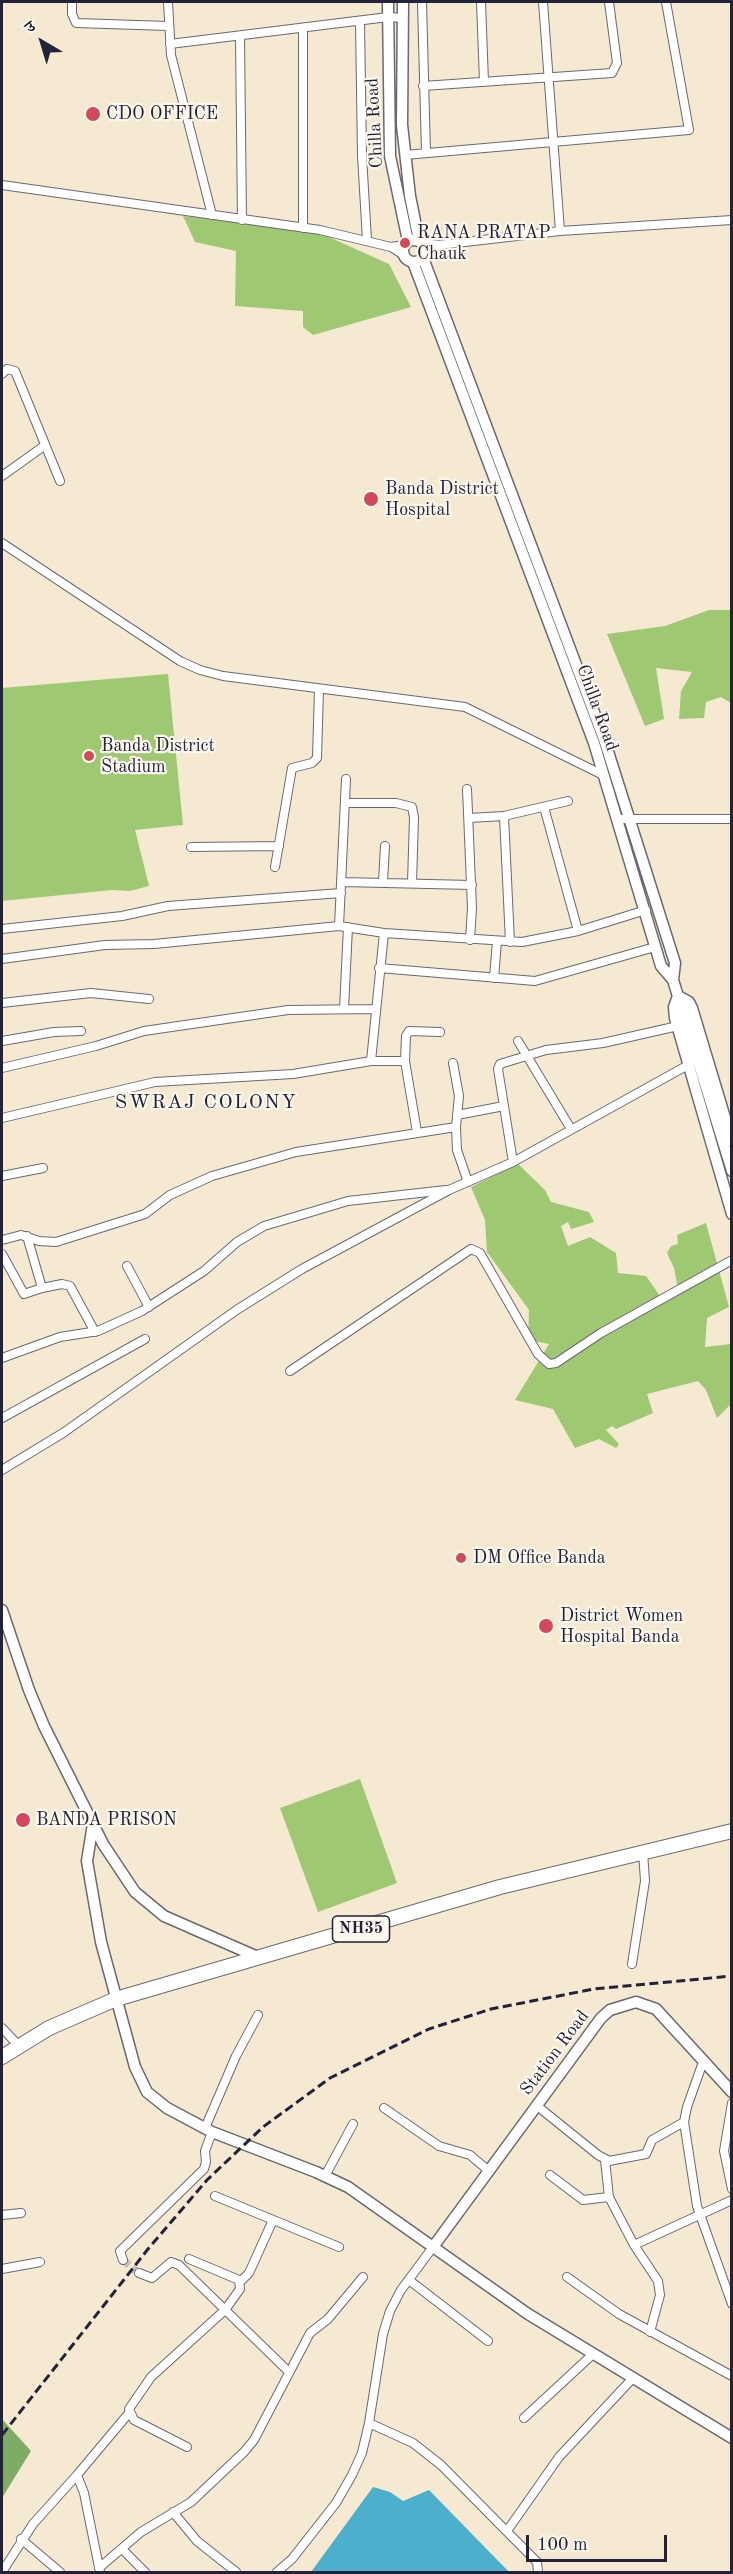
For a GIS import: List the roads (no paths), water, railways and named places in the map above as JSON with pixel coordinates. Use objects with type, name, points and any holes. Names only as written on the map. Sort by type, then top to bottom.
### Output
[{"type":"highway","name":"NH35","points":[[2,2057],[63,2021],[116,1999],[500,1887],[732,1831]]},
{"type":"main road","name":"Chilla Road","points":[[388,2],[390,156],[415,249],[491,473],[603,775],[646,910],[655,947],[662,966],[673,980],[678,996],[682,1026],[732,1171]]},
{"type":"main road","points":[[404,2],[402,125],[415,249],[504,469],[604,739],[675,963],[673,980]]},
{"type":"main road","points":[[491,473],[504,469]]},
{"type":"main road","points":[[678,996],[689,1002],[692,1008],[732,1141]]},
{"type":"main road","points":[[682,1026],[690,1064],[732,1214]]},
{"type":"main road","points":[[2,1610],[29,1690],[93,1824],[118,1869],[148,1904],[190,1930],[260,1958]]},
{"type":"main road","points":[[93,1824],[87,1861],[101,1942],[135,2067],[147,2092],[167,2108],[208,2130],[348,2187],[528,2314],[732,2438]]},
{"type":"main road","name":"Station Road","points":[[432,2247],[601,2018],[619,2005],[636,2002],[656,2009],[732,2092]]},
{"type":"street","points":[[72,2],[72,14],[76,22],[168,26]]},
{"type":"street","points":[[168,2],[170,44],[212,215]]},
{"type":"street","points":[[422,2],[426,153]]},
{"type":"street","points":[[481,2],[484,82]]},
{"type":"street","points":[[543,2],[560,231]]},
{"type":"street","points":[[423,86],[607,75],[616,70],[609,2]]},
{"type":"street","points":[[405,155],[689,130],[666,2]]},
{"type":"street","points":[[170,44],[388,17],[403,18]]},
{"type":"street","points":[[360,21],[362,156],[367,240]]},
{"type":"street","points":[[303,28],[303,228]]},
{"type":"street","points":[[240,36],[242,220]]},
{"type":"street","points":[[2,184],[303,228],[391,247],[415,249],[560,231],[732,220]]},
{"type":"street","points":[[2,374],[7,369],[15,371],[60,481]]},
{"type":"street","points":[[2,477],[44,446]]},
{"type":"street","points":[[2,543],[180,661],[200,670],[223,676],[465,707],[603,775]]},
{"type":"street","points":[[2,554],[10,549]]},
{"type":"street","points":[[275,867],[292,768],[312,763],[317,758],[319,688]]},
{"type":"street","points":[[339,926],[346,779]]},
{"type":"street","points":[[467,789],[472,885],[470,940]]},
{"type":"street","points":[[469,818],[504,816],[568,801]]},
{"type":"street","points":[[345,803],[396,803],[412,807],[414,817],[412,883]]},
{"type":"street","points":[[544,807],[578,931]]},
{"type":"street","points":[[504,816],[510,942]]},
{"type":"street","points":[[618,819],[732,819]]},
{"type":"street","points":[[191,847],[279,846]]},
{"type":"street","points":[[383,882],[385,846]]},
{"type":"street","points":[[342,882],[472,885]]},
{"type":"street","points":[[2,929],[122,915],[168,906],[341,893]]},
{"type":"street","points":[[2,959],[105,945],[154,944],[339,926],[384,933],[510,942],[536,940],[578,931],[646,910]]},
{"type":"street","points":[[344,1009],[348,927]]},
{"type":"street","points":[[371,1061],[374,1009],[384,933]]},
{"type":"street","points":[[494,978],[497,941]]},
{"type":"street","points":[[379,968],[535,981],[655,947]]},
{"type":"street","points":[[2,1003],[91,993],[149,999]]},
{"type":"street","points":[[2,1068],[96,1046],[144,1031],[260,1012],[374,1009]]},
{"type":"street","points":[[513,1162],[498,1066],[546,1050],[603,1043],[682,1026]]},
{"type":"street","points":[[2,1041],[54,1032],[81,1031]]},
{"type":"street","points":[[417,1132],[405,1061],[407,1033],[440,1032]]},
{"type":"street","points":[[518,1041],[571,1129]]},
{"type":"street","points":[[2,1118],[154,1082],[293,1074],[371,1061],[405,1061]]},
{"type":"street","points":[[453,1063],[459,1095],[456,1127],[457,1150],[468,1182]]},
{"type":"street","points":[[2,1470],[63,1433],[265,1292],[449,1190],[513,1162],[690,1064]]},
{"type":"street","points":[[457,1115],[504,1106]]},
{"type":"street","points":[[2,1240],[27,1236],[39,1241],[56,1242],[145,1214],[171,1195],[212,1176],[296,1152],[456,1127]]},
{"type":"street","points":[[2,1176],[43,1168]]},
{"type":"street","points":[[2,1358],[56,1339],[95,1332],[149,1307],[204,1271],[237,1242],[264,1226],[348,1201],[424,1190],[449,1190]]},
{"type":"street","points":[[27,1236],[42,1288]]},
{"type":"street","points":[[290,1371],[471,1249],[480,1253],[538,1354],[549,1364],[556,1363],[602,1333],[732,1260]]},
{"type":"street","points":[[2,1254],[21,1293],[28,1294],[42,1288],[62,1284],[70,1287],[95,1332]]},
{"type":"street","points":[[127,1266],[149,1307]]},
{"type":"street","points":[[2,1418],[145,1339]]},
{"type":"street","points":[[632,1964],[645,1881],[643,1852]]},
{"type":"street","points":[[123,2260],[120,2251],[204,2169],[208,2130],[236,2056],[258,2015]]},
{"type":"street","points":[[2,2028],[19,2046]]},
{"type":"street","points":[[703,2062],[684,2122],[701,2215],[732,2304]]},
{"type":"street","points":[[732,2103],[724,2151],[732,2188]]},
{"type":"street","points":[[536,2105],[605,2160],[613,2162],[646,2154],[652,2140],[684,2122]]},
{"type":"street","points":[[384,2108],[440,2146],[470,2155],[489,2170]]},
{"type":"street","points":[[325,2176],[353,2124]]},
{"type":"street","points":[[605,2160],[609,2197],[634,2245],[658,2281],[660,2289],[650,2332]]},
{"type":"street","points":[[550,2175],[584,2200],[609,2197]]},
{"type":"street","points":[[215,2196],[339,2247]]},
{"type":"street","points":[[634,2245],[732,2200]]},
{"type":"street","points":[[2,2215],[21,2213]]},
{"type":"street","points":[[2,2572],[21,2540],[129,2413],[131,2405],[151,2378],[225,2310],[240,2289],[240,2282],[249,2273],[273,2220]]},
{"type":"street","points":[[278,2572],[292,2559],[336,2503],[362,2453],[383,2334],[390,2311],[432,2247]]},
{"type":"street","points":[[189,2259],[240,2282]]},
{"type":"street","points":[[2,2269],[40,2262]]},
{"type":"street","points":[[139,2273],[152,2278],[174,2262],[289,2372]]},
{"type":"street","points":[[100,2570],[141,2532],[207,2488],[254,2440],[314,2328],[328,2319],[363,2277]]},
{"type":"street","points":[[567,2277],[619,2314],[732,2376]]},
{"type":"street","points":[[409,2280],[488,2341]]},
{"type":"street","points":[[524,2418],[593,2354]]},
{"type":"street","points":[[507,2531],[559,2457],[632,2379]]},
{"type":"street","points":[[129,2413],[134,2420],[187,2447]]},
{"type":"street","points":[[369,2423],[424,2451],[537,2562],[538,2572]]},
{"type":"street","points":[[77,2475],[84,2493],[100,2570]]},
{"type":"street","points":[[174,2512],[197,2541],[236,2572]]},
{"type":"street","points":[[21,2540],[60,2572]]},
{"type":"street","points":[[122,2549],[145,2572]]},
{"type":"water","points":[[373,2487],[390,2492],[403,2501],[429,2490],[509,2572],[311,2572]]},
{"type":"tunnel","points":[[123,2260],[139,2273]]},
{"type":"railway","points":[[2,2435],[148,2249],[207,2180],[263,2127],[330,2078],[429,2029],[491,2009],[594,1989],[732,1976]]},
{"type":"place","name":"CDO OFFICE","points":[[93,114]]},
{"type":"place","name":"RANA PRATAP Chauk","points":[[405,243]]},
{"type":"place","name":"Banda District Hospital","points":[[371,499]]},
{"type":"place","name":"Banda District Stadium","points":[[89,756]]},
{"type":"place","name":"DM Office Banda","points":[[461,1558]]},
{"type":"place","name":"District Women Hospital Banda","points":[[546,1626]]},
{"type":"place","name":"BANDA PRISON","points":[[23,1820]]},
{"type":"district","name":"SWRAJ COLONY","points":[[206,1103]]}]
